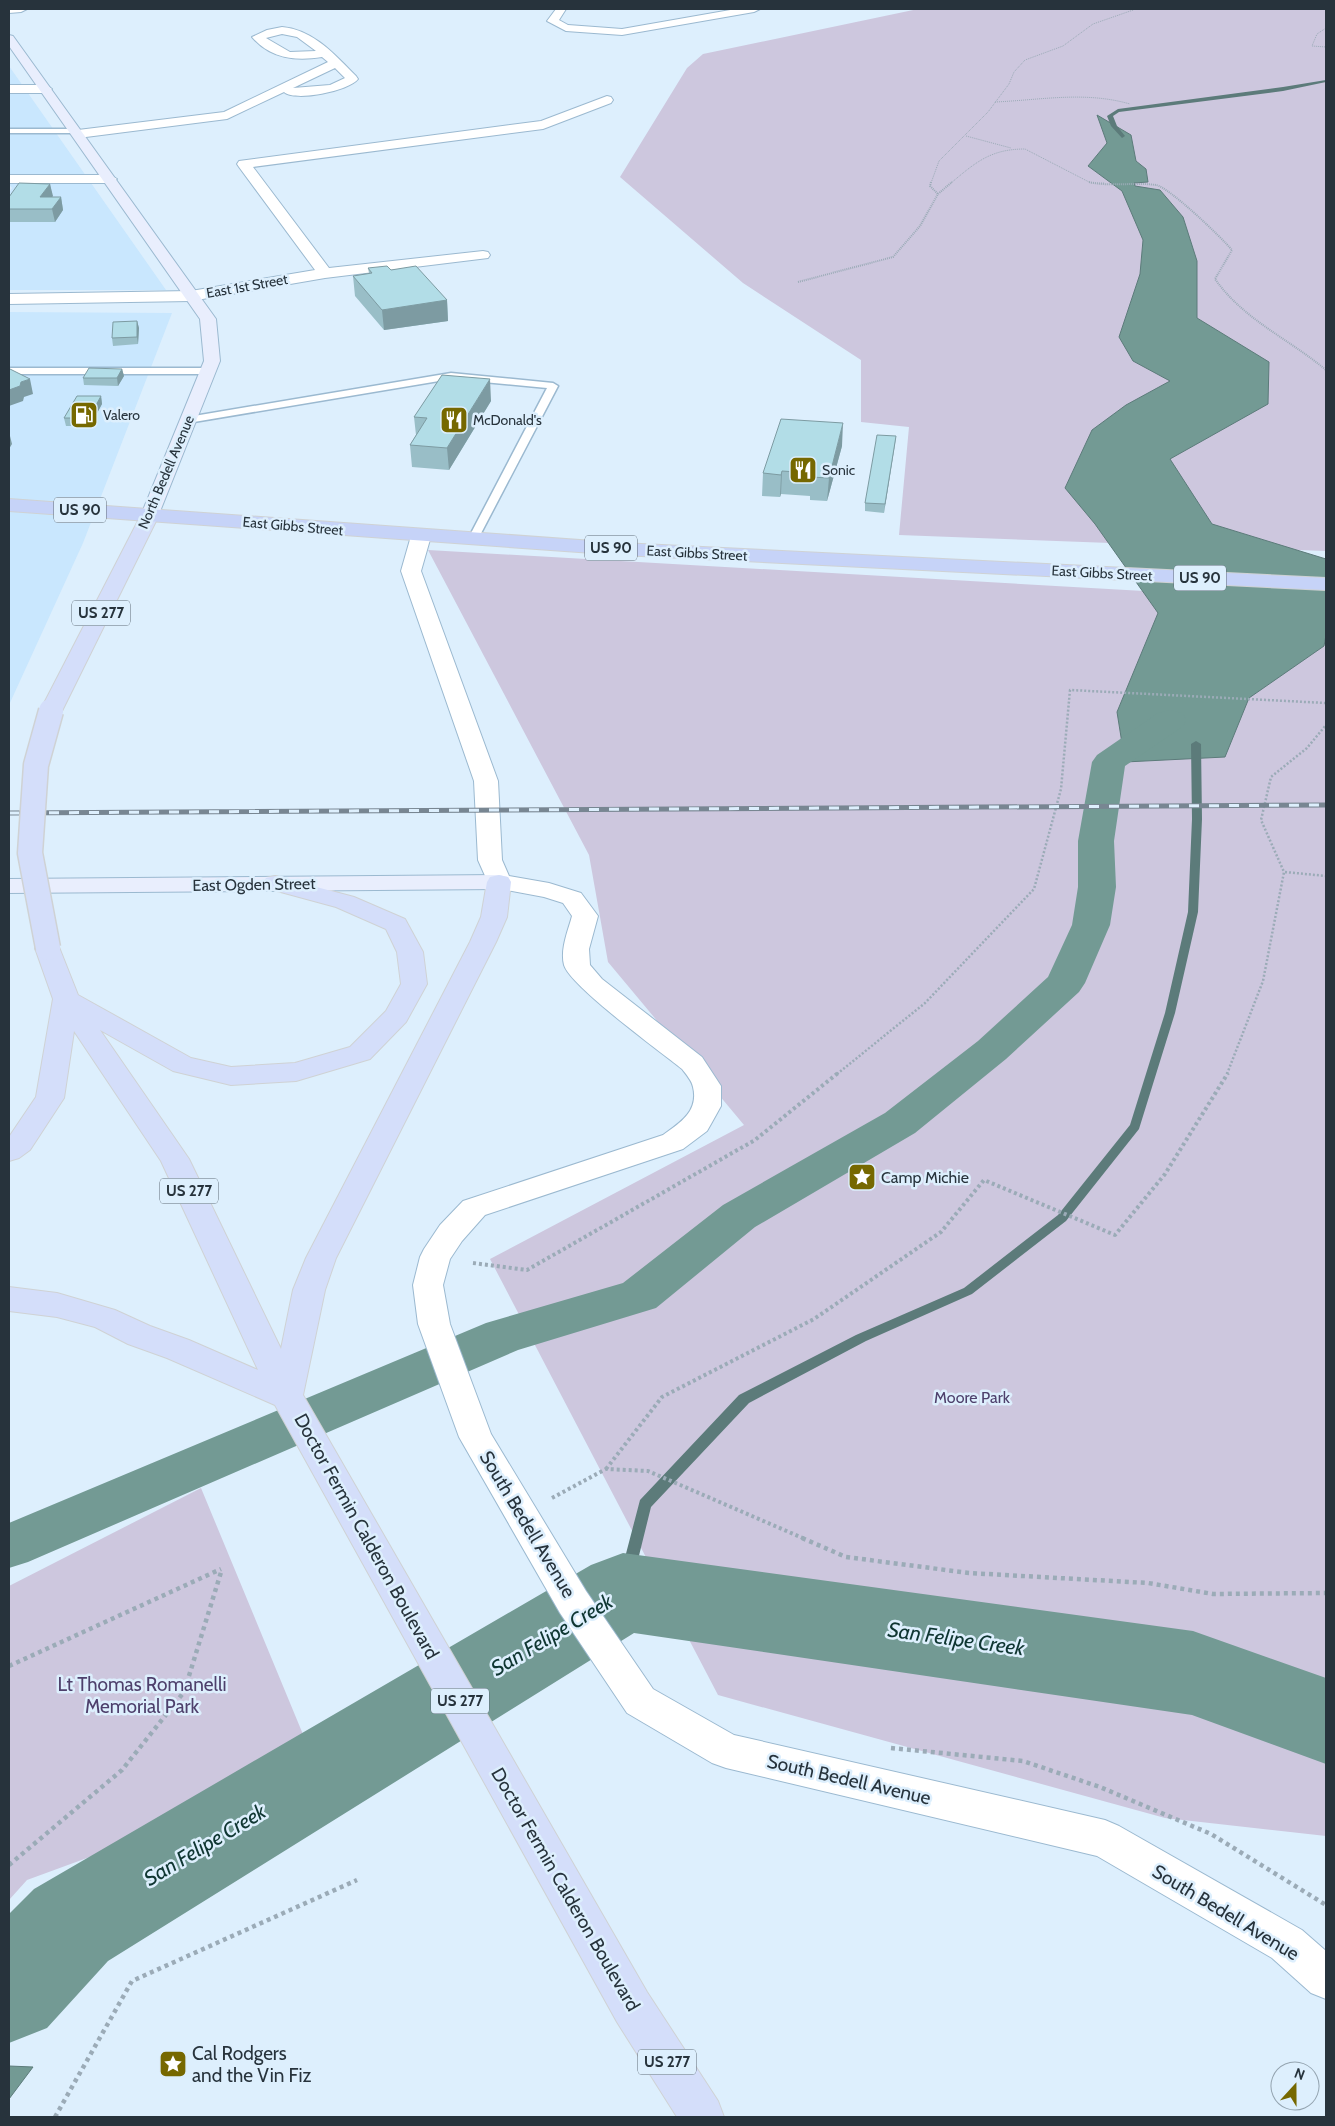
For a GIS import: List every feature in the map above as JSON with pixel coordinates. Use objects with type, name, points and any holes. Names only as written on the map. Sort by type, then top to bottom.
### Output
[{"type":"highway","name":"East Gibbs Street","points":[[9,505],[421,536],[778,558],[1326,584]]},
{"type":"main road","name":"North Bedell Avenue","points":[[9,38],[208,319],[212,361],[150,515],[51,711],[36,765],[30,853],[48,948]]},
{"type":"main road","name":"East Ogden Street","points":[[9,886],[499,882]]},
{"type":"main road","points":[[9,1299],[57,1305],[104,1318],[139,1335],[178,1349],[288,1396],[309,1290],[321,1258],[487,934],[494,917],[499,882]]},
{"type":"main road","points":[[9,1151],[20,1143],[50,1098],[66,999],[183,1065],[231,1076],[296,1072],[360,1052],[397,1016],[414,984],[410,952],[396,924],[345,902],[275,883]]},
{"type":"main road","name":"Doctor Fermin Calderon Boulevard","points":[[48,948],[66,999],[174,1159],[288,1396],[632,2007],[702,2117]]},
{"type":"street","points":[[9,10],[21,9]]},
{"type":"street","points":[[561,9],[553,21],[566,28],[605,32],[636,30],[754,9]]},
{"type":"street","points":[[270,94],[329,88],[346,84],[352,79],[325,53]]},
{"type":"street","points":[[77,133],[227,115],[336,63]]},
{"type":"street","points":[[9,89],[46,89]]},
{"type":"street","points":[[325,273],[244,164],[543,125],[607,100]]},
{"type":"street","points":[[9,179],[110,179]]},
{"type":"street","name":"East 1st Street","points":[[9,300],[192,296],[325,273],[483,255]]},
{"type":"street","points":[[421,536],[411,571],[486,781],[490,860],[499,882]]},
{"type":"street","name":"South Bedell Avenue","points":[[499,882],[549,890],[572,898],[585,916],[576,949],[577,966],[593,986],[692,1063],[706,1086],[707,1106],[698,1124],[673,1142],[474,1208],[451,1233],[435,1257],[428,1285],[434,1324],[476,1437],[518,1504],[573,1602],[640,1700],[726,1751],[1105,1839],[1287,1944],[1326,1978]]},
{"type":"lane","points":[[9,131],[77,133]]},
{"type":"lane","points":[[9,371],[208,371]]},
{"type":"lane","points":[[188,420],[452,376],[553,386],[473,539]]},
{"type":"path","points":[[938,194],[930,186],[939,161],[966,136],[995,102],[1024,60],[1063,46],[1093,24],[1136,9]]},
{"type":"path","points":[[1326,28],[1317,34],[1312,46],[1326,47]]},
{"type":"path","points":[[995,102],[1019,102],[1040,98],[1084,96],[1116,98],[1130,104]]},
{"type":"path","points":[[966,136],[1013,149]]},
{"type":"path","points":[[798,282],[893,257],[920,226],[938,194],[973,166],[998,151],[1025,149],[1091,183],[1158,185],[1172,193],[1200,221],[1218,233],[1232,250],[1215,279],[1223,290],[1264,328],[1310,356],[1326,370]]},
{"type":"path","points":[[435,1257],[527,1270],[755,1140],[926,1003],[1034,889],[1061,789],[1070,690],[1326,704]]},
{"type":"path","points":[[518,1504],[550,1499],[606,1468],[662,1397],[822,1313],[941,1232],[984,1180],[1116,1234],[1165,1174],[1227,1075],[1262,981],[1284,872],[1261,820],[1271,777],[1307,748],[1326,725]]},
{"type":"path","points":[[1284,872],[1326,876]]},
{"type":"path","points":[[606,1468],[648,1471],[846,1557],[969,1573],[1148,1583],[1213,1594],[1326,1593]]},
{"type":"path","points":[[9,1666],[222,1569],[184,1692],[122,1770],[9,1865]]},
{"type":"path","points":[[55,2117],[132,1981],[357,1880]]},
{"type":"shaded area","points":[[9,66],[166,290],[9,290],[9,193],[12,188],[9,184]]},
{"type":"shaded area","points":[[1097,115],[1131,135],[1136,161],[1146,169],[1148,182],[1134,183],[1135,186],[1160,190],[1183,217],[1197,261],[1197,318],[1269,362],[1268,404],[1170,459],[1212,524],[1326,559],[1326,635],[1324,646],[1249,698],[1225,757],[1125,762],[1117,712],[1158,613],[1095,524],[1065,488],[1092,430],[1126,405],[1170,381],[1133,361],[1119,337],[1140,274],[1143,240],[1122,191],[1088,166],[1107,143]]},
{"type":"shaded area","points":[[9,312],[172,313],[83,543],[9,705]]},
{"type":"shaded area","points":[[9,2066],[33,2067],[9,2099]]},
{"type":"green space","points":[[918,9],[1326,9],[1326,551],[899,535],[909,427],[861,422],[861,360],[743,283],[620,177],[687,68],[703,54]]},
{"type":"green space","name":"Moore Park","points":[[428,550],[1326,600],[1326,1836],[1165,1818],[718,1695],[490,1259],[744,1125],[608,962],[589,855]]},
{"type":"green space","name":"Lt Thomas Romanelli Memorial Park","points":[[201,1488],[319,1773],[27,1880],[9,1900],[9,1586]]},
{"type":"building","points":[[19,183],[50,184],[40,197],[61,197],[52,209],[9,209],[9,197]]},
{"type":"building","points":[[387,266],[391,270],[416,266],[447,300],[382,310],[353,276],[372,273],[368,268]]},
{"type":"building","points":[[137,321],[137,337],[112,338],[113,322]]},
{"type":"building","points":[[89,368],[122,369],[117,378],[83,378]]},
{"type":"building","points":[[10,369],[30,379],[21,382],[20,386],[9,390]]},
{"type":"building","points":[[442,375],[490,379],[447,448],[410,445],[427,418],[414,417]]},
{"type":"building","points":[[77,396],[101,396],[89,418],[64,418]]},
{"type":"building","points":[[781,419],[843,423],[829,478],[811,477],[812,473],[782,471],[781,475],[763,473]]},
{"type":"building","points":[[877,435],[896,436],[885,504],[865,503]]},
{"type":"waterway","points":[[1122,136],[1114,126],[1110,116],[1118,111],[1283,89],[1326,81]]},
{"type":"waterway","points":[[9,1546],[503,1336],[639,1296],[739,1216],[900,1123],[992,1050],[1065,983],[1091,925],[1097,887],[1096,841],[1109,762],[1170,720]]},
{"type":"waterway","points":[[623,1592],[645,1504],[744,1399],[861,1338],[968,1291],[1062,1218],[1135,1126],[1170,1013],[1193,912],[1197,819],[1196,744]]},
{"type":"waterway","name":"San Felipe Creek","points":[[9,1990],[71,1925],[623,1592],[1193,1673],[1326,1721]]},
{"type":"railway","points":[[9,813],[1326,805]]},
{"type":"place","name":"Valero","points":[[84,415]]},
{"type":"place","name":"McDonald's","points":[[454,420]]},
{"type":"place","name":"Sonic","points":[[803,470]]},
{"type":"place","name":"Camp Michie","points":[[862,1177]]},
{"type":"place","name":"Cal Rodgers and the Vin Fiz","points":[[173,2064]]}]
